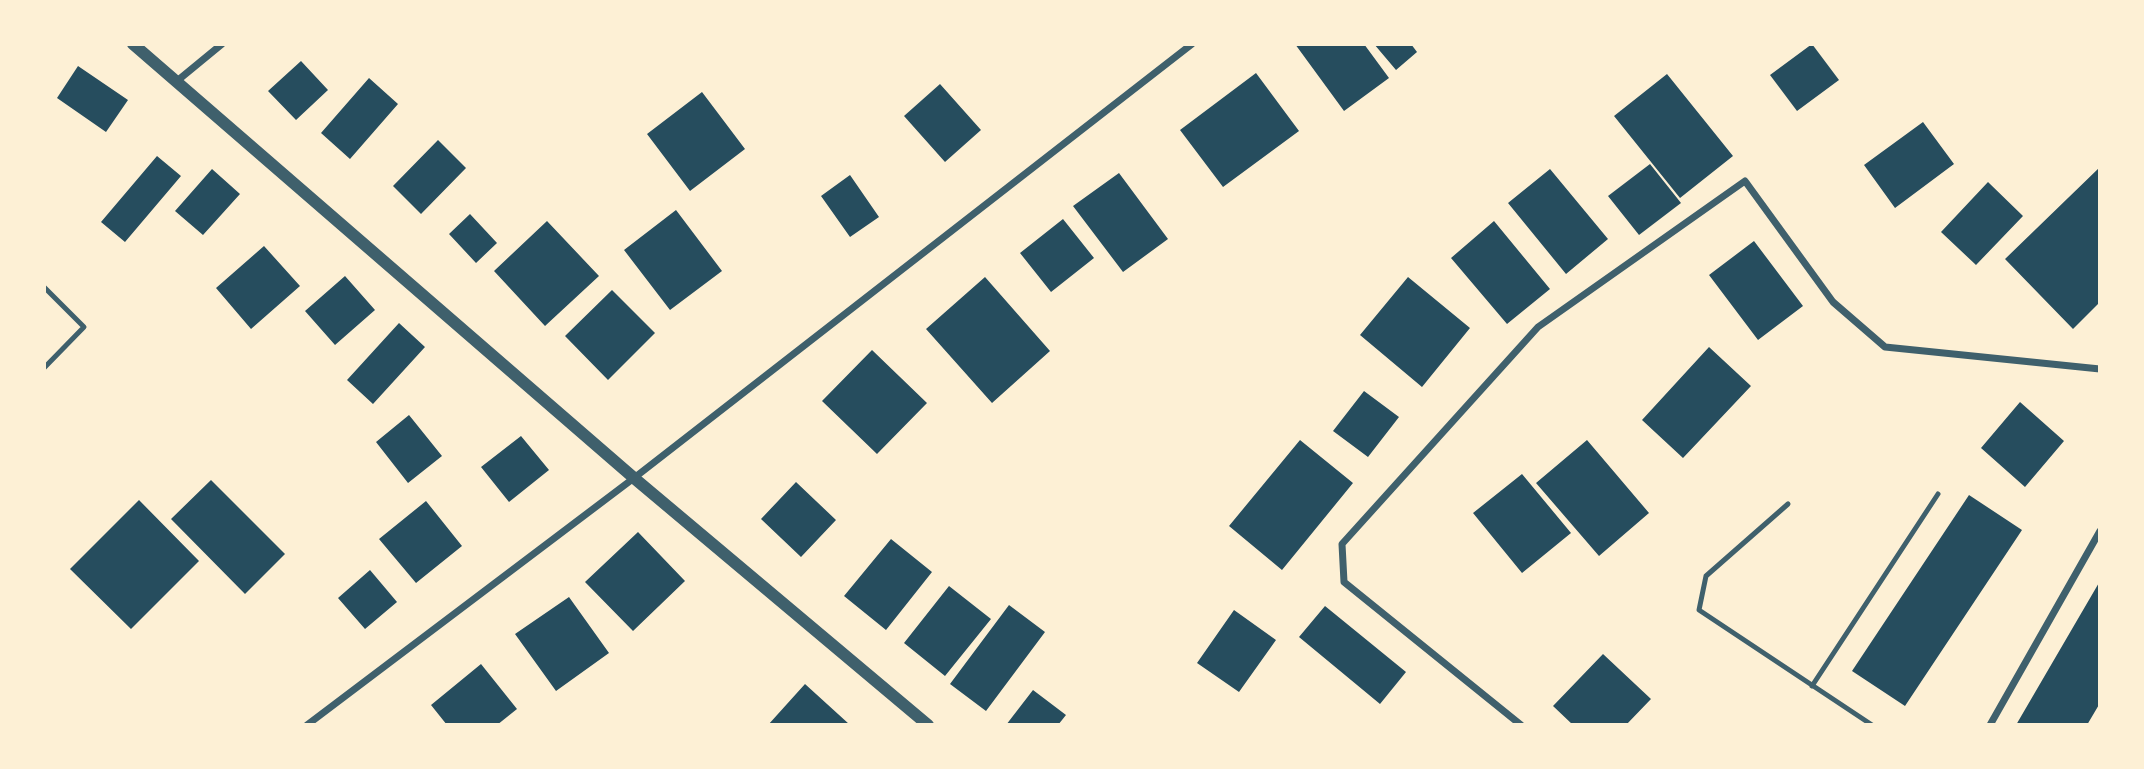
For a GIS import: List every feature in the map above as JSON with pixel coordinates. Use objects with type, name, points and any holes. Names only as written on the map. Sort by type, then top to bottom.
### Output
[{"type":"street","points":[[133,44],[634,478],[928,725]]},
{"type":"street","points":[[177,81],[222,44]]},
{"type":"street","points":[[307,725],[634,478],[1192,44]]},
{"type":"street","points":[[1521,725],[1344,582],[1342,544],[1538,327],[1745,181],[1833,302],[1885,347],[2100,369]]},
{"type":"street","points":[[1990,725],[2100,531]]},
{"type":"lane","points":[[44,287],[84,327],[44,368]]},
{"type":"lane","points":[[1812,686],[1938,494]]},
{"type":"lane","points":[[1788,504],[1706,576],[1699,610],[1872,725]]},
{"type":"building","points":[[1295,44],[1364,44],[1389,78],[1344,111]]},
{"type":"building","points":[[1374,44],[1411,44],[1417,52],[1396,70]]},
{"type":"building","points":[[1812,44],[1839,80],[1797,111],[1770,75]]},
{"type":"building","points":[[301,61],[328,90],[296,120],[268,91]]},
{"type":"building","points":[[78,66],[128,100],[106,132],[57,98]]},
{"type":"building","points":[[1256,73],[1299,131],[1223,187],[1180,130]]},
{"type":"building","points":[[1667,74],[1733,156],[1680,198],[1614,116]]},
{"type":"building","points":[[369,78],[398,104],[350,159],[321,133]]},
{"type":"building","points":[[940,84],[981,130],[945,162],[904,116]]},
{"type":"building","points":[[702,92],[745,149],[690,191],[647,134]]},
{"type":"building","points":[[1923,122],[1954,164],[1895,208],[1864,165]]},
{"type":"building","points":[[438,140],[466,168],[421,214],[393,186]]},
{"type":"building","points":[[157,156],[181,176],[125,242],[101,222]]},
{"type":"building","points":[[1650,164],[1681,203],[1639,235],[1608,196]]},
{"type":"building","points":[[2100,167],[2100,302],[2073,329],[2005,259]]},
{"type":"building","points":[[212,169],[240,194],[203,235],[175,211]]},
{"type":"building","points":[[1550,169],[1608,239],[1566,274],[1508,203]]},
{"type":"building","points":[[1119,173],[1168,239],[1123,272],[1073,206]]},
{"type":"building","points":[[850,175],[879,217],[850,237],[821,196]]},
{"type":"building","points":[[1988,182],[2023,216],[1976,265],[1941,232]]},
{"type":"building","points":[[676,210],[722,271],[670,310],[624,250]]},
{"type":"building","points":[[470,214],[497,243],[476,263],[449,234]]},
{"type":"building","points":[[1063,219],[1094,258],[1051,292],[1020,253]]},
{"type":"building","points":[[547,221],[599,276],[545,326],[494,271]]},
{"type":"building","points":[[1494,221],[1550,289],[1507,324],[1451,258]]},
{"type":"building","points":[[1754,241],[1803,306],[1758,340],[1709,275]]},
{"type":"building","points":[[264,246],[300,286],[251,329],[216,288]]},
{"type":"building","points":[[345,276],[375,310],[335,345],[305,311]]},
{"type":"building","points":[[985,277],[1050,351],[992,403],[926,329]]},
{"type":"building","points":[[1408,277],[1470,328],[1422,387],[1360,335]]},
{"type":"building","points":[[612,290],[655,333],[608,380],[565,336]]},
{"type":"building","points":[[399,323],[425,347],[373,404],[347,380]]},
{"type":"building","points":[[1709,347],[1751,386],[1683,458],[1642,420]]},
{"type":"building","points":[[872,350],[927,403],[877,454],[822,401]]},
{"type":"building","points":[[1364,391],[1399,417],[1368,457],[1333,431]]},
{"type":"building","points":[[2020,402],[2064,441],[2025,487],[1981,448]]},
{"type":"building","points":[[409,415],[442,456],[408,483],[376,442]]},
{"type":"building","points":[[521,436],[549,470],[509,502],[481,467]]},
{"type":"building","points":[[1300,440],[1353,483],[1282,570],[1229,526]]},
{"type":"building","points":[[1587,440],[1649,513],[1599,556],[1536,483]]},
{"type":"building","points":[[1522,474],[1571,533],[1522,573],[1473,513]]},
{"type":"building","points":[[211,480],[285,554],[245,594],[171,519]]},
{"type":"building","points":[[796,482],[836,520],[801,557],[761,519]]},
{"type":"building","points":[[1969,495],[2022,530],[1905,706],[1852,671]]},
{"type":"building","points":[[139,500],[199,561],[131,629],[70,569]]},
{"type":"building","points":[[426,501],[462,546],[416,583],[379,539]]},
{"type":"building","points":[[638,532],[685,581],[633,631],[585,582]]},
{"type":"building","points":[[891,539],[932,572],[886,630],[844,596]]},
{"type":"building","points":[[370,570],[397,602],[365,629],[338,598]]},
{"type":"building","points":[[2100,581],[2100,703],[2087,725],[2016,725]]},
{"type":"building","points":[[949,586],[991,619],[945,676],[904,643]]},
{"type":"building","points":[[569,597],[609,653],[556,691],[515,634]]},
{"type":"building","points":[[1009,605],[1045,632],[986,711],[950,684]]},
{"type":"building","points":[[1325,606],[1406,672],[1380,704],[1299,637]]},
{"type":"building","points":[[1234,610],[1276,640],[1239,692],[1197,663]]},
{"type":"building","points":[[1603,654],[1651,699],[1626,725],[1573,725],[1553,706]]},
{"type":"building","points":[[481,664],[517,709],[497,725],[447,725],[431,705]]},
{"type":"building","points":[[805,684],[849,724],[768,725]]},
{"type":"building","points":[[1033,690],[1066,715],[1058,725],[1006,725]]}]
